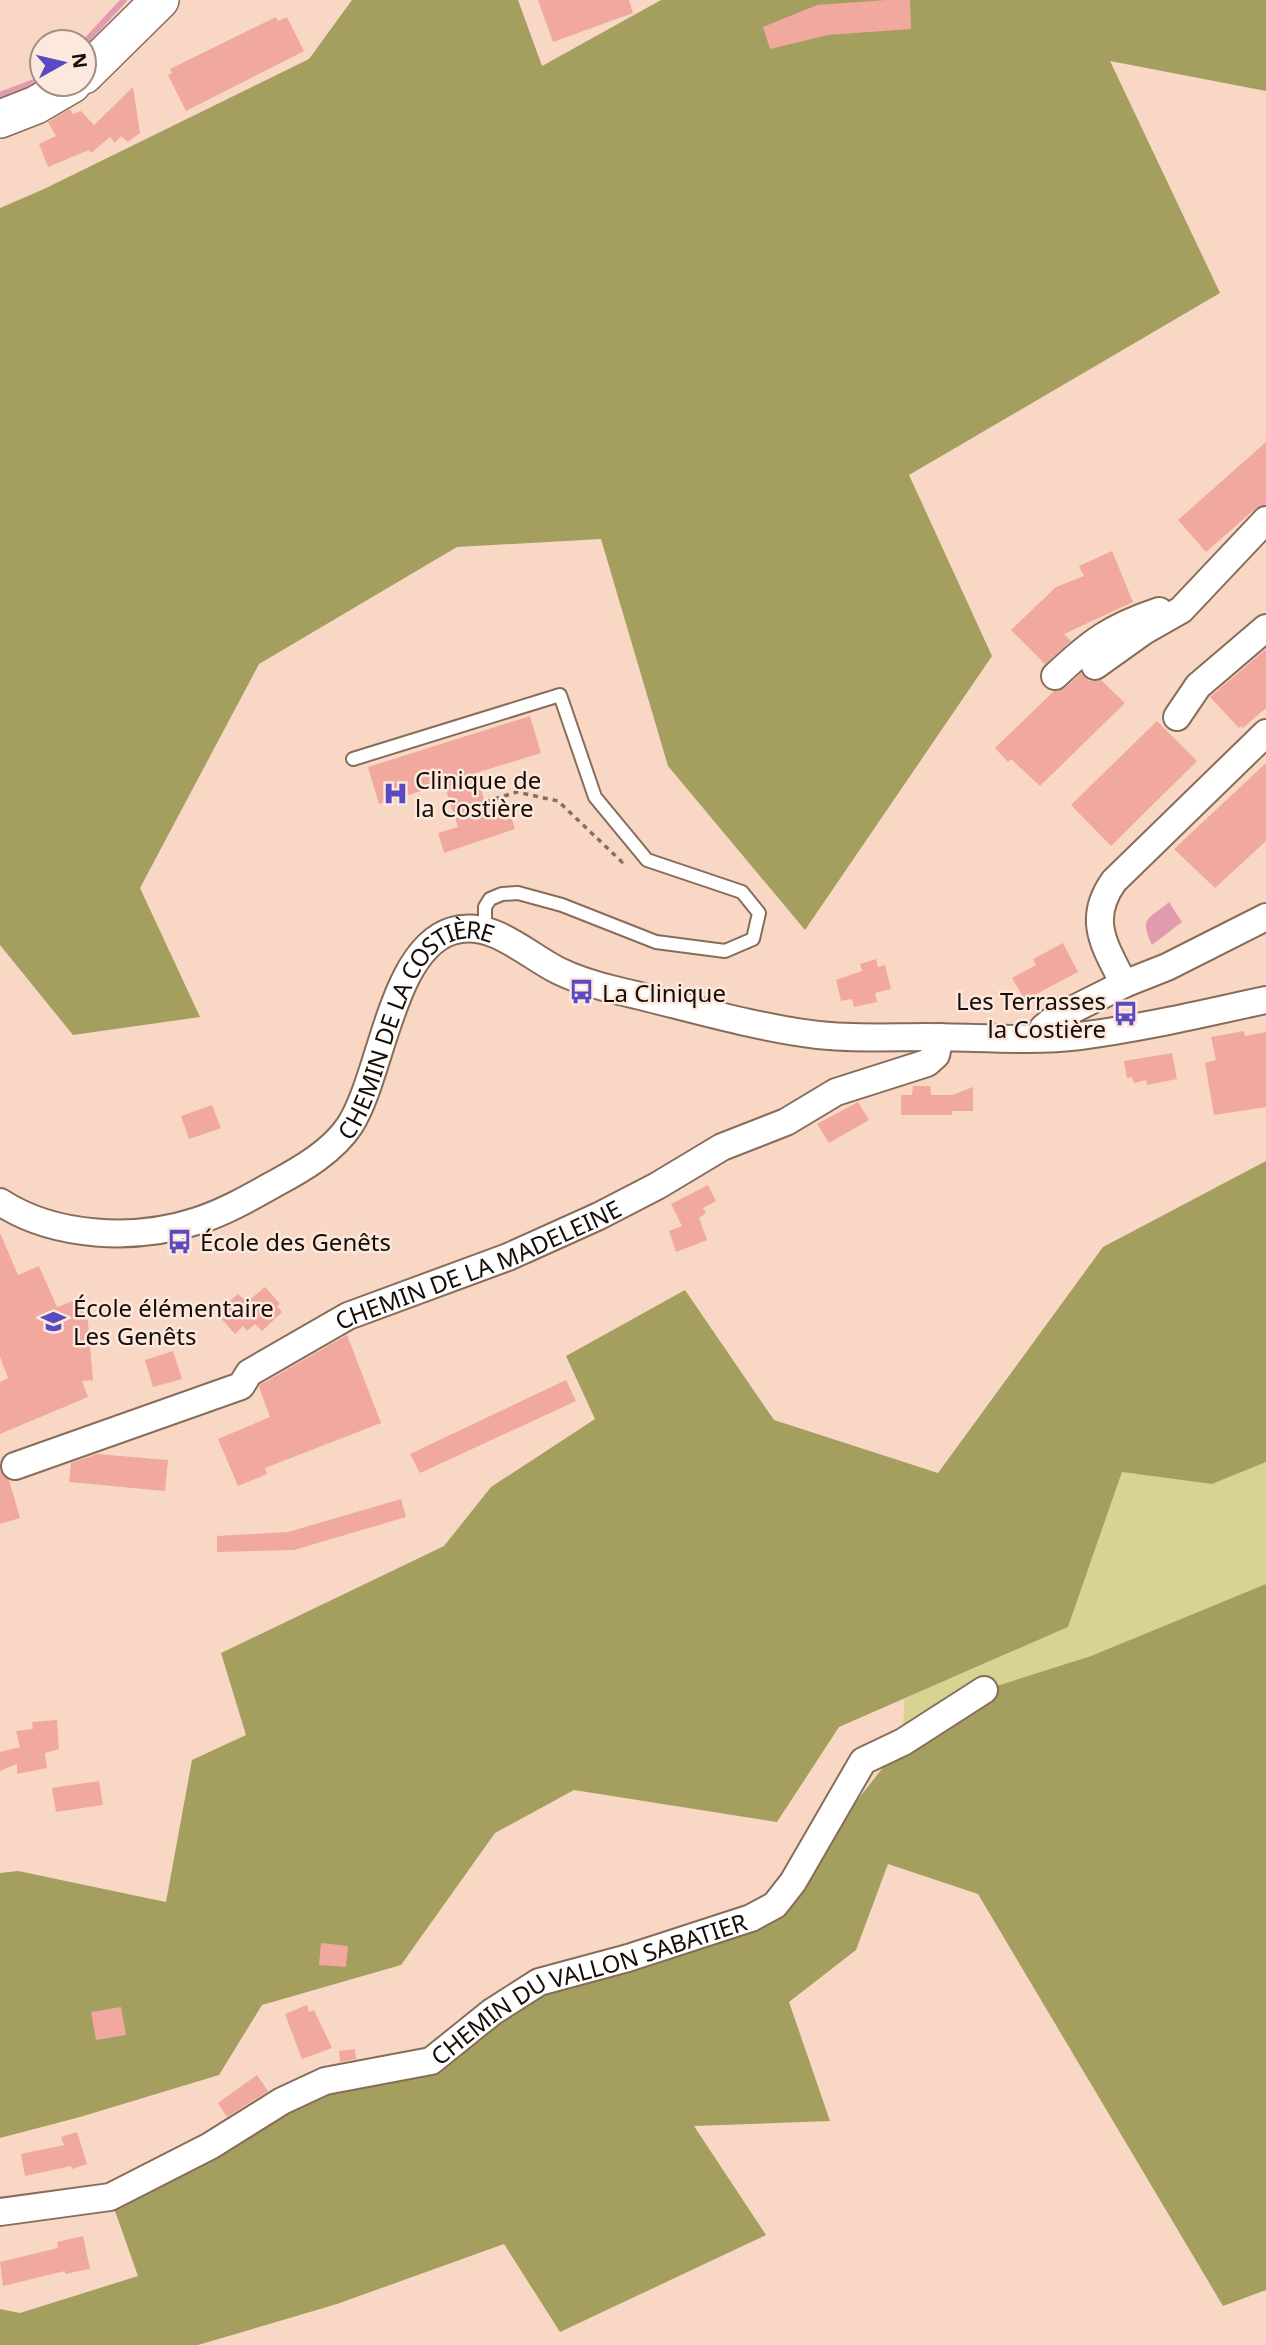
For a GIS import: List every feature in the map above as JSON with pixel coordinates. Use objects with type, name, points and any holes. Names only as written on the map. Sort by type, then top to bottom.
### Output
[{"type":"street","points":[[98,61],[160,0]]},
{"type":"street","points":[[0,119],[48,98]]},
{"type":"street","points":[[1095,666],[1144,631],[1181,610],[1266,520]]},
{"type":"street","points":[[1055,676],[1089,645],[1125,622],[1160,610],[1181,610]]},
{"type":"street","points":[[1177,717],[1198,687],[1266,628]]},
{"type":"street","points":[[1124,984],[1105,947],[1100,930],[1099,913],[1103,897],[1114,881],[1266,733]]},
{"type":"street","points":[[1040,1038],[1048,1023],[1266,917]]},
{"type":"street","name":"CHEMIN DE LA COSTIÈRE","points":[[0,1202],[26,1215],[63,1227],[108,1233],[156,1230],[189,1223],[217,1213],[292,1174],[328,1149],[352,1122],[369,1086],[404,980],[419,955],[433,940],[451,931],[474,928],[485,930],[554,968],[588,983],[727,1017],[822,1035],[1040,1038],[1079,1036],[1266,1000]]},
{"type":"street","name":"CHEMIN DE LA MADELEINE","points":[[7,1468],[241,1386],[249,1373],[348,1316],[508,1256],[599,1216],[657,1186],[722,1146],[786,1122],[836,1092],[927,1063],[936,1055],[940,1037]]},
{"type":"street","name":"CHEMIN DU VALLON SABATIER","points":[[0,2211],[110,2197],[210,2146],[282,2101],[325,2081],[430,2061],[492,2012],[539,1982],[628,1958],[739,1922],[775,1905],[793,1882],[863,1761],[904,1742],[984,1690]]},
{"type":"lane","points":[[354,759],[560,695],[595,797],[647,860],[742,892],[759,912],[753,939],[725,951],[656,942],[562,905],[518,893],[502,894],[490,899],[485,907],[485,930]]},
{"type":"path","points":[[485,802],[517,792],[558,801],[622,862],[636,848]]},
{"type":"shaded area","points":[[352,0],[518,0],[542,66],[661,0],[1266,0],[1266,91],[1110,61],[1220,293],[909,475],[992,656],[805,930],[668,766],[601,539],[457,547],[259,664],[140,888],[200,1017],[73,1035],[0,945],[0,208],[309,59]]},
{"type":"shaded area","points":[[1169,902],[1182,922],[1152,945],[1146,924],[1151,916]]},
{"type":"shaded area","points":[[1266,1161],[1266,1462],[1212,1484],[1122,1472],[1068,1627],[839,1727],[777,1822],[574,1790],[495,1833],[401,1965],[262,2005],[219,2075],[0,2138],[0,1873],[18,1871],[166,1902],[192,1760],[246,1735],[221,1653],[444,1546],[491,1487],[595,1419],[566,1356],[685,1290],[774,1420],[938,1473],[1103,1247]]},
{"type":"shaded area","points":[[1266,1462],[1266,1584],[1091,1656],[984,1690],[903,1742],[904,1699],[1068,1627],[1122,1472],[1212,1484]]},
{"type":"shaded area","points":[[1266,1584],[1266,2290],[1223,2306],[978,1894],[888,1864],[856,1950],[789,2002],[830,2121],[694,2126],[766,2235],[560,2332],[504,2244],[337,2304],[198,2345],[0,2345],[0,2309],[20,2313],[138,2276],[110,2197],[282,2101],[430,2061],[492,2013],[775,1905],[903,1742],[984,1690],[1091,1656]]},
{"type":"building","points":[[538,0],[629,0],[633,13],[553,42]]},
{"type":"building","points":[[910,0],[911,29],[828,35],[770,49],[763,27],[817,5]]},
{"type":"building","points":[[276,17],[278,21],[287,17],[304,51],[186,111],[168,75],[172,73],[170,69]]},
{"type":"building","points":[[133,87],[140,133],[128,142],[121,136],[115,143],[110,137],[91,153],[89,150],[48,167],[39,144],[56,136],[48,122],[70,109],[73,114],[81,111],[94,125]]},
{"type":"building","points":[[1266,442],[1266,505],[1255,509],[1206,552],[1178,520]]},
{"type":"building","points":[[1112,551],[1133,602],[1064,634],[1071,641],[1045,664],[1011,630],[1056,587],[1084,576],[1079,566]]},
{"type":"building","points":[[1266,649],[1266,708],[1243,728],[1239,728],[1210,697]]},
{"type":"building","points":[[1081,673],[1089,681],[1101,680],[1125,703],[1040,786],[1011,759],[1008,762],[995,748],[1054,691],[1065,688]]},
{"type":"building","name":"Clinique de la Costière","points":[[530,716],[541,753],[476,773],[489,816],[509,810],[515,829],[444,853],[438,833],[458,827],[444,784],[379,804],[368,767]]},
{"type":"building","points":[[1157,721],[1197,761],[1111,846],[1071,805]]},
{"type":"building","points":[[1266,763],[1266,841],[1215,888],[1174,849]]},
{"type":"building","points":[[1063,943],[1078,972],[1025,1000],[1012,978],[1036,965],[1033,959]]},
{"type":"building","points":[[876,959],[878,967],[885,965],[891,989],[875,993],[877,1002],[854,1007],[852,999],[841,1001],[836,980],[862,971],[860,964]]},
{"type":"building","points":[[1244,1031],[1245,1036],[1266,1032],[1266,1107],[1214,1115],[1205,1063],[1216,1060],[1211,1037]]},
{"type":"building","points":[[1172,1053],[1177,1079],[1147,1085],[1146,1080],[1134,1083],[1132,1077],[1127,1078],[1124,1061]]},
{"type":"building","points":[[913,1086],[930,1086],[931,1095],[952,1095],[973,1087],[973,1111],[952,1111],[952,1115],[901,1115],[901,1095],[912,1095]]},
{"type":"building","points":[[858,1102],[869,1120],[829,1143],[817,1124]]},
{"type":"building","points":[[212,1105],[221,1128],[189,1139],[181,1116]]},
{"type":"building","points":[[708,1185],[716,1201],[703,1208],[706,1213],[699,1218],[707,1240],[676,1252],[669,1231],[682,1226],[671,1204]]},
{"type":"building","points":[[0,1233],[18,1275],[39,1266],[57,1307],[78,1299],[88,1322],[93,1380],[82,1381],[88,1397],[0,1434],[0,1382],[8,1378],[0,1357]]},
{"type":"building","points":[[265,1287],[280,1304],[277,1306],[282,1312],[262,1331],[255,1324],[247,1331],[243,1326],[235,1334],[216,1313],[238,1294],[247,1302]]},
{"type":"building","points":[[347,1335],[381,1423],[265,1468],[267,1474],[238,1486],[218,1439],[270,1417],[260,1385]]},
{"type":"building","points":[[173,1351],[182,1379],[153,1387],[145,1360]]},
{"type":"building","points":[[566,1380],[576,1401],[420,1473],[410,1454]]},
{"type":"building","points":[[97,1454],[168,1460],[165,1491],[69,1482],[71,1463]]},
{"type":"building","points":[[0,1470],[9,1480],[20,1518],[0,1524]]},
{"type":"building","points":[[401,1499],[406,1517],[294,1550],[217,1552],[217,1536],[288,1532]]},
{"type":"building","points":[[57,1720],[59,1749],[45,1753],[47,1768],[17,1774],[17,1764],[0,1771],[0,1752],[20,1747],[16,1731],[33,1729],[32,1722]]},
{"type":"building","points":[[99,1781],[103,1805],[56,1812],[52,1788]]},
{"type":"building","points":[[321,1943],[348,1946],[346,1967],[319,1965]]},
{"type":"building","points":[[307,2005],[309,2012],[314,2010],[332,2048],[302,2059],[285,2014]]},
{"type":"building","points":[[121,2007],[126,2035],[96,2040],[91,2012]]},
{"type":"building","points":[[355,2049],[356,2059],[340,2062],[339,2051]]},
{"type":"building","points":[[257,2075],[268,2091],[227,2117],[218,2103]]},
{"type":"building","points":[[77,2132],[87,2164],[25,2176],[21,2154],[64,2145],[61,2137]]},
{"type":"building","points":[[83,2236],[90,2269],[65,2274],[65,2271],[3,2286],[0,2262],[58,2248],[57,2242]]},
{"type":"waterway","points":[[98,28],[124,0]]},
{"type":"waterway","points":[[0,95],[28,84]]},
{"type":"place","name":"Clinique de la Costière","points":[[395,793]]},
{"type":"place","name":"La Clinique","points":[[582,992]]},
{"type":"place","name":"Les Terrasses la Costière","points":[[1126,1014]]},
{"type":"place","name":"École des Genêts","points":[[180,1241]]},
{"type":"place","name":"École élémentaire Les Genêts","points":[[53,1321]]}]
